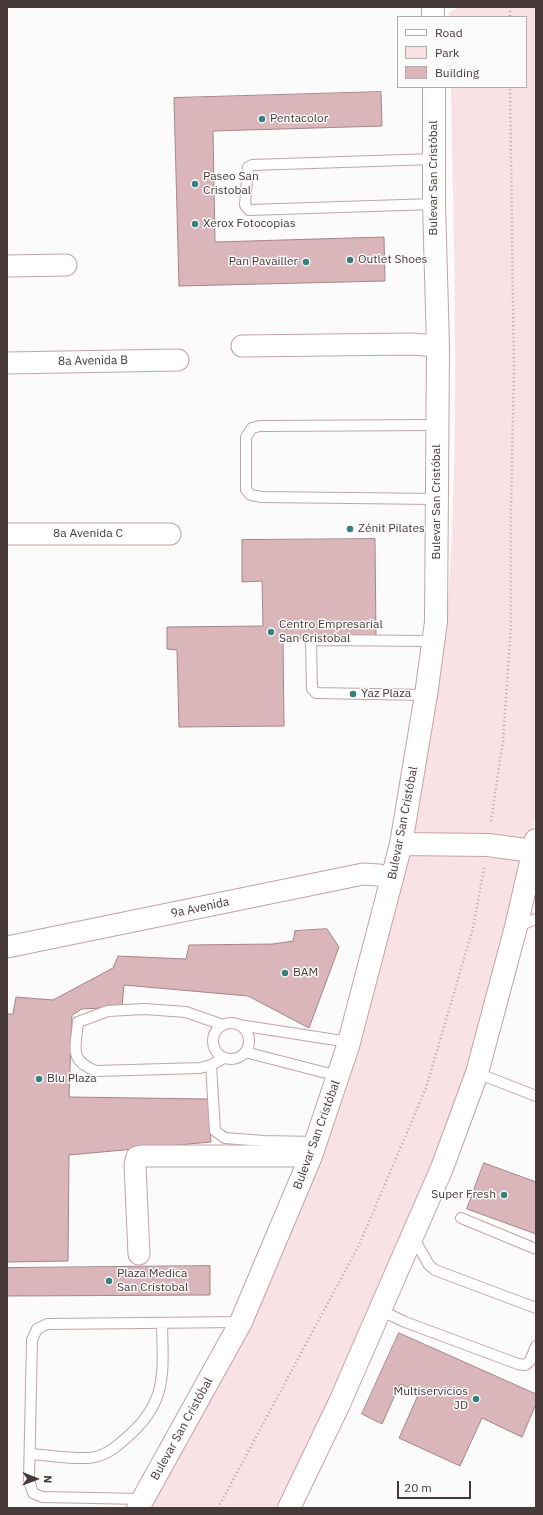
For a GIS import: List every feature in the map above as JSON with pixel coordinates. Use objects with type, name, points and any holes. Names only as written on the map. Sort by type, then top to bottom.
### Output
[{"type":"main road","name":"Bulevar San Cristóbal","points":[[140,1504],[241,1322],[314,1149],[349,1042],[401,844],[426,695],[436,622],[438,346],[434,204],[434,88]]},
{"type":"main road","points":[[289,1508],[339,1404],[442,1168],[477,1073],[516,927],[535,845],[401,844]]},
{"type":"street","points":[[7,266],[66,265]]},
{"type":"street","points":[[242,346],[412,344],[438,346]]},
{"type":"street","name":"8a Avenida B","points":[[7,363],[178,360]]},
{"type":"street","name":"8a Avenida C","points":[[7,534],[170,534]]},
{"type":"street","name":"9a Avenida","points":[[7,947],[363,874],[378,875],[392,880]]},
{"type":"street","points":[[139,1254],[135,1164],[137,1157],[314,1149]]},
{"type":"lane","points":[[434,159],[252,165],[248,167],[245,205],[249,210],[434,204]]},
{"type":"lane","points":[[437,425],[260,426],[252,428],[246,437],[246,490],[250,495],[262,497],[437,499]]},
{"type":"lane","points":[[426,695],[316,693],[312,689],[311,643],[314,640],[433,641]]},
{"type":"lane","points":[[516,927],[536,919]]},
{"type":"lane","points":[[223,1025],[186,1012],[144,1009],[108,1011],[78,1022],[75,1054],[82,1066],[96,1071],[200,1068],[211,1065],[224,1058],[235,1058],[245,1052],[249,1045],[249,1037],[245,1030],[239,1025]]},
{"type":"lane","points":[[224,1058],[214,1045],[214,1037],[217,1030],[223,1025],[231,1023],[349,1042]]},
{"type":"lane","points":[[245,1052],[338,1076]]},
{"type":"lane","points":[[211,1065],[215,1131],[219,1135],[225,1138],[264,1141],[314,1149]]},
{"type":"lane","points":[[477,1073],[536,1096]]},
{"type":"lane","points":[[460,1218],[536,1249]]},
{"type":"lane","points":[[413,1236],[429,1265],[436,1270],[536,1308]]},
{"type":"lane","points":[[380,1310],[405,1322],[518,1364],[525,1365],[530,1361],[536,1346]]},
{"type":"lane","points":[[140,1504],[42,1497],[33,1493],[29,1480],[32,1340],[37,1329],[47,1324],[241,1322]]},
{"type":"lane","points":[[30,1454],[89,1458],[110,1452],[143,1423],[158,1398],[163,1375],[162,1323]]},
{"type":"path","points":[[218,1508],[359,1245],[426,1088],[473,928],[488,845],[503,741],[511,626],[511,512],[514,372],[510,88]]},
{"type":"green space","points":[[458,7],[536,7],[536,814],[529,843],[412,835],[442,662],[448,604],[452,539],[455,410],[455,281],[451,88],[527,88],[527,16],[449,16],[449,13]]},
{"type":"green space","points":[[408,852],[524,860],[488,1004],[443,1140],[311,1442],[275,1508],[150,1508],[250,1326],[323,1157],[370,997]]},
{"type":"building","name":"Paseo San Cristobal","points":[[381,92],[382,126],[213,131],[215,242],[384,237],[385,281],[179,286],[174,98]]},
{"type":"building","name":"Centro Empresarial San Cristobal","points":[[375,539],[376,637],[283,639],[284,726],[179,727],[177,650],[167,649],[167,627],[263,626],[262,581],[242,582],[242,540]]},
{"type":"building","name":"Blu Plaza","points":[[327,929],[339,947],[309,1028],[248,996],[124,985],[122,1007],[82,1009],[72,1015],[69,1097],[208,1099],[211,1142],[69,1155],[68,1261],[7,1262],[7,1014],[13,1014],[16,997],[53,1000],[113,968],[118,956],[186,959],[189,945],[273,944],[293,941],[295,931]]},
{"type":"building","name":"Super Fresh","points":[[484,1163],[536,1182],[536,1234],[467,1209]]},
{"type":"building","name":"Plaza Medica San Cristobal","points":[[210,1266],[210,1295],[7,1296],[7,1268]]},
{"type":"building","name":"Multiservicios JD","points":[[399,1333],[536,1394],[536,1404],[522,1437],[482,1418],[460,1466],[399,1438],[419,1393],[400,1384],[382,1424],[362,1414]]},
{"type":"place","name":"Pentacolor","points":[[262,119]]},
{"type":"place","name":"Paseo San Cristobal","points":[[195,184]]},
{"type":"place","name":"Xerox Fotocopias","points":[[195,224]]},
{"type":"place","name":"Outlet Shoes","points":[[350,260]]},
{"type":"place","name":"Pan Pavailler","points":[[306,262]]},
{"type":"place","name":"Zénit Pilates","points":[[350,529]]},
{"type":"place","name":"Centro Empresarial San Cristobal","points":[[271,632]]},
{"type":"place","name":"Yaz Plaza","points":[[353,694]]},
{"type":"place","name":"BAM","points":[[285,973]]},
{"type":"place","name":"Blu Plaza","points":[[39,1079]]},
{"type":"place","name":"Super Fresh","points":[[504,1195]]},
{"type":"place","name":"Plaza Medica San Cristobal","points":[[109,1281]]},
{"type":"place","name":"Multiservicios JD","points":[[476,1399]]}]
